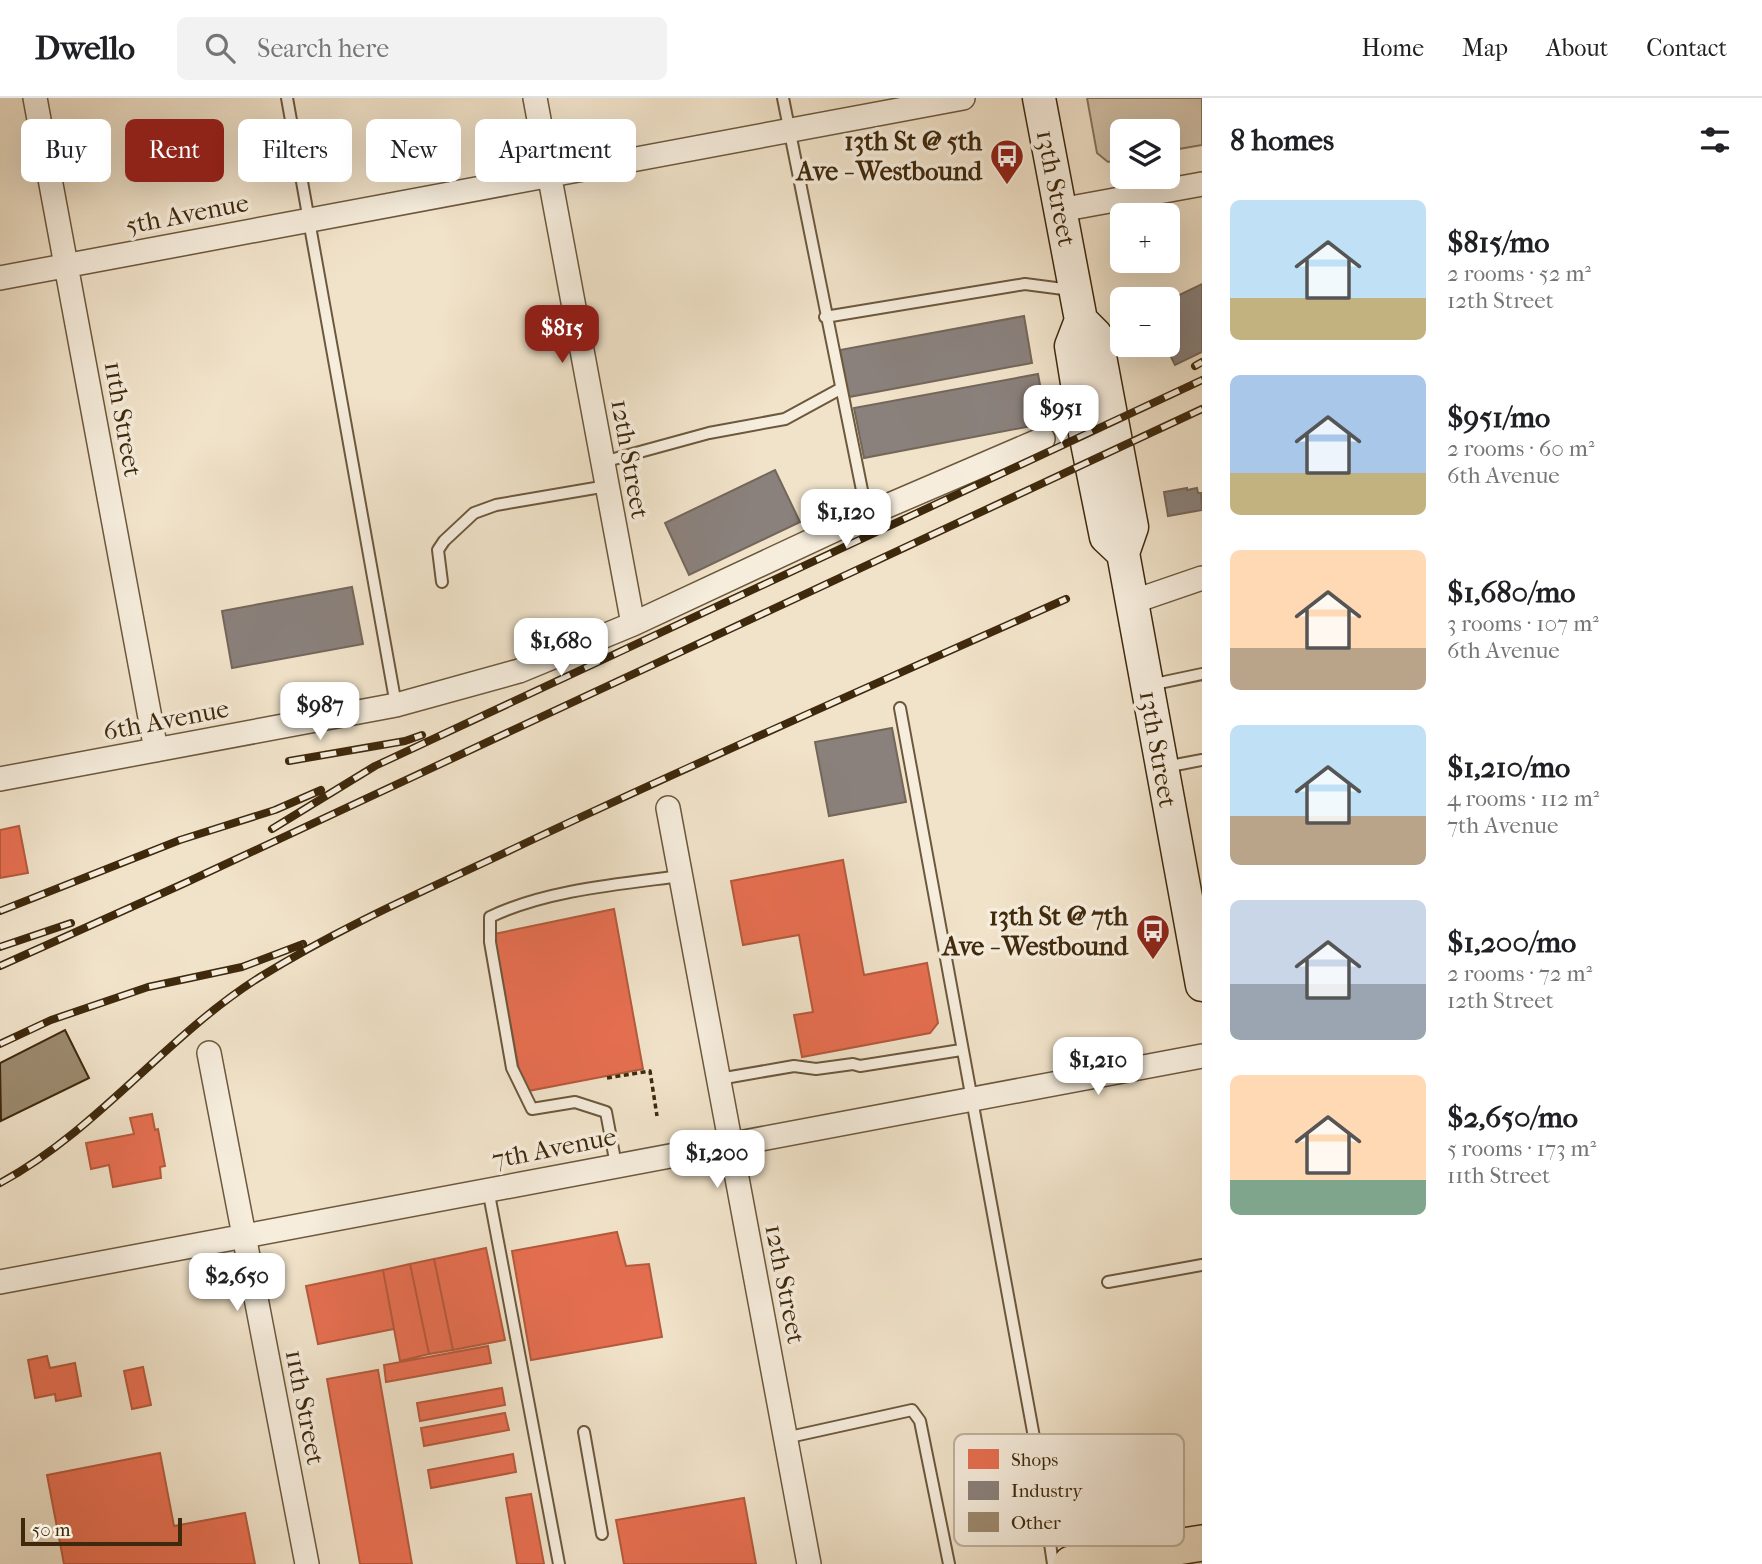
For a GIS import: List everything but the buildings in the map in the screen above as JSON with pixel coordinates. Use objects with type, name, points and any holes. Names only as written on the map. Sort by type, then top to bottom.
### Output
[{"type":"main road","points":[[1184,1546],[1202,1543]]},
{"type":"main road","points":[[1071,1564],[1183,1546]]},
{"type":"street","name":"11th Street","points":[[35,98],[156,750]]},
{"type":"street","name":"12th Street","points":[[535,98],[539,119]]},
{"type":"street","name":"5th Avenue","points":[[636,158],[963,98]]},
{"type":"street","name":"13th Street","points":[[1039,98],[1078,305],[1070,346],[1085,433],[1105,537],[1122,553],[1202,985]]},
{"type":"street","name":"5th Avenue","points":[[0,278],[507,182]]},
{"type":"street","name":"12th Street","points":[[550,182],[633,624]]},
{"type":"street","points":[[1060,210],[1202,184]]},
{"type":"street","name":"6th Avenue","points":[[0,779],[396,705],[519,671],[633,624],[867,515],[1044,439]]},
{"type":"street","points":[[1132,602],[1202,578]]},
{"type":"street","name":"12th Street","points":[[668,808],[809,1564]]},
{"type":"street","name":"11th Street","points":[[209,1053],[307,1564]]},
{"type":"street","name":"7th Avenue","points":[[0,1282],[1202,1056]]},
{"type":"lane","points":[[286,98],[396,705]]},
{"type":"lane","points":[[783,98],[867,515]]},
{"type":"lane","points":[[825,317],[1025,284],[1078,305]]},
{"type":"lane","points":[[603,462],[709,433],[785,419],[840,389]]},
{"type":"lane","points":[[442,582],[438,550],[474,513],[496,505],[607,486]]},
{"type":"lane","points":[[1147,686],[1202,674]]},
{"type":"lane","points":[[900,708],[1033,1434]]},
{"type":"lane","points":[[1162,767],[1202,760]]},
{"type":"lane","points":[[616,1165],[606,1112],[575,1102],[532,1109],[512,1068],[490,942],[490,917],[509,908],[558,896],[618,884],[681,876]]},
{"type":"lane","points":[[719,1079],[794,1066],[816,1069],[853,1064],[860,1066],[961,1050]]},
{"type":"lane","points":[[488,1189],[559,1564]]},
{"type":"lane","points":[[1108,1282],[1202,1265]]},
{"type":"lane","points":[[785,1438],[912,1410],[920,1420],[950,1564]]},
{"type":"lane","points":[[584,1432],[602,1534]]},
{"type":"lane","points":[[1050,1546],[1053,1564]]},
{"type":"path","points":[[607,1078],[650,1071],[657,1116]]},
{"type":"shaded area","points":[[1087,98],[1202,98],[1202,145],[1180,149],[1180,119],[1110,119],[1110,162],[1097,153]]},
{"type":"railway","points":[[1195,366],[1202,362]]},
{"type":"railway","points":[[272,829],[375,766],[1202,380]]},
{"type":"railway","points":[[0,966],[185,883],[1202,409]]},
{"type":"railway","points":[[0,1183],[69,1137],[226,1001],[293,957],[361,921],[666,778],[1066,599]]},
{"type":"railway","points":[[289,761],[405,741],[422,735]]},
{"type":"railway","points":[[0,911],[180,840],[275,810],[321,790]]},
{"type":"railway","points":[[0,947],[71,923]]},
{"type":"railway","points":[[0,1044],[51,1020],[148,987],[242,967],[303,944]]},
{"type":"place","name":"13th St @ 5th Ave - Westbound","points":[[1007,186]]},
{"type":"place","name":"13th St @ 7th Ave - Westbound","points":[[1153,961]]}]
